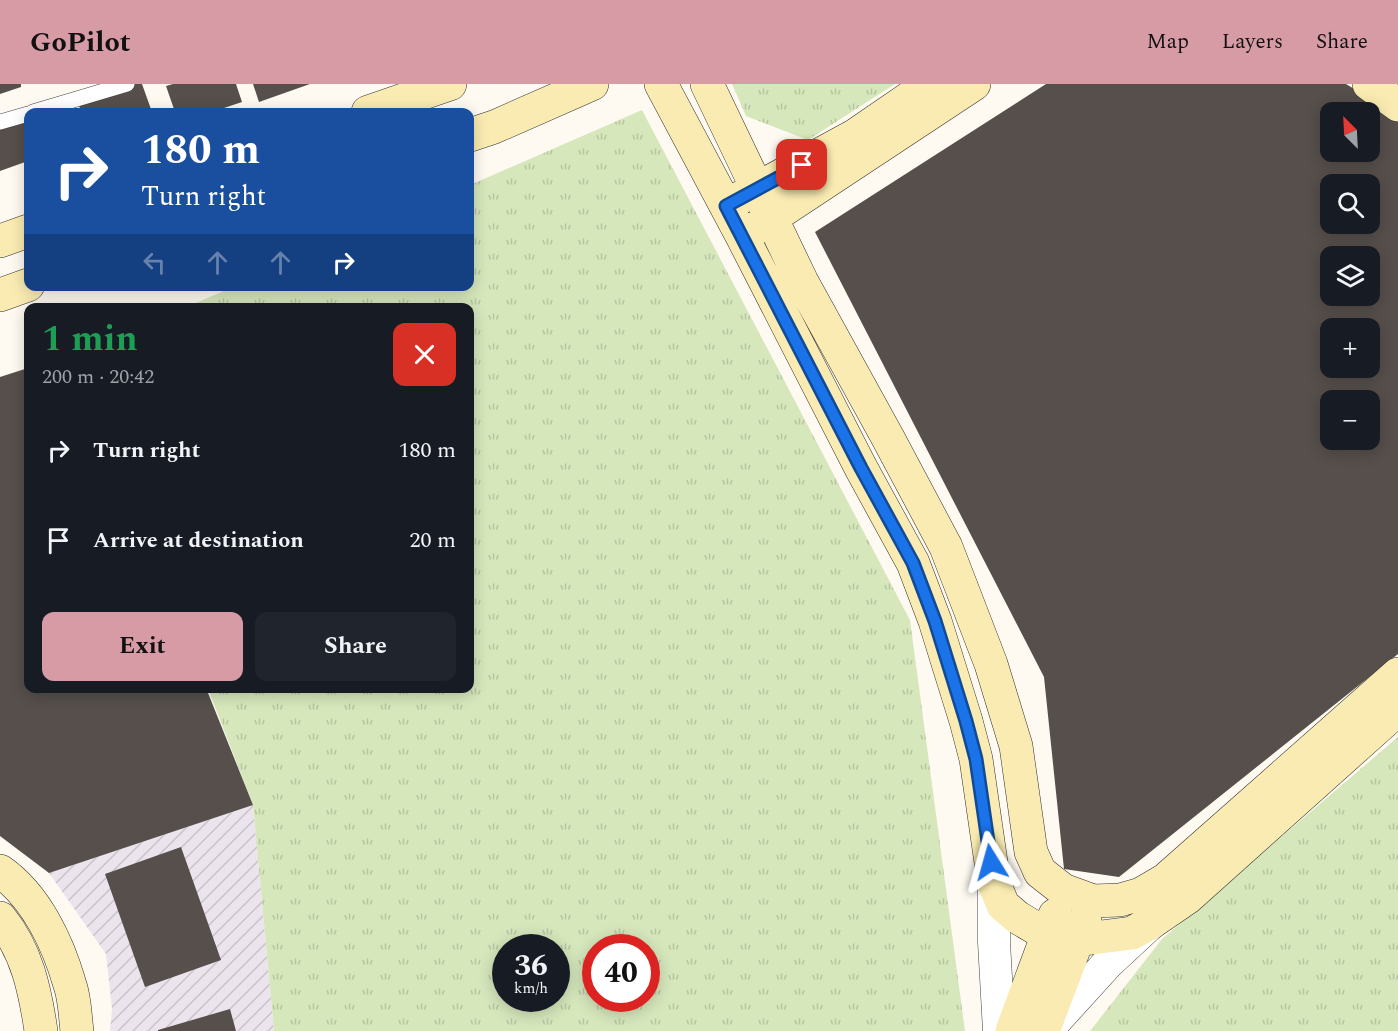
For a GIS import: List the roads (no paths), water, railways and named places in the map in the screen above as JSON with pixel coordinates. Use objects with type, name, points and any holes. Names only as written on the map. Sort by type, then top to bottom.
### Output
[{"type":"street","points":[[380,108],[450,84]]},
{"type":"street","points":[[474,134],[495,127],[592,84]]},
{"type":"street","points":[[662,84],[861,468],[913,563],[935,621],[976,759],[994,883],[994,942],[999,1031]]},
{"type":"street","points":[[707,84],[802,282],[946,547],[991,664],[1016,746],[1031,852],[1040,872],[1063,890],[1093,902],[1120,900],[1141,894],[1165,880],[1398,674]]},
{"type":"street","points":[[726,206],[854,136],[930,84]]},
{"type":"street","points":[[742,236],[974,84]]},
{"type":"street","points":[[1369,84],[1398,105]]},
{"type":"street","points":[[0,241],[24,232]]},
{"type":"street","points":[[0,295],[24,286]]},
{"type":"street","points":[[913,563],[946,547]]},
{"type":"street","points":[[994,883],[1003,905],[1017,917],[1063,938],[1132,933],[1187,898],[1398,709]]},
{"type":"street","points":[[0,871],[12,879],[38,912],[56,947],[71,986],[77,1031]]},
{"type":"street","points":[[1044,1031],[1063,938],[1063,890]]},
{"type":"street","points":[[1012,1031],[1063,938],[1093,902]]},
{"type":"street","points":[[0,918],[8,927],[23,956],[35,989],[41,1031]]},
{"type":"street","points":[[1044,1031],[1108,963],[1152,922]]},
{"type":"lane","points":[[46,108],[127,84]]},
{"type":"lane","points":[[0,122],[24,115]]}]
